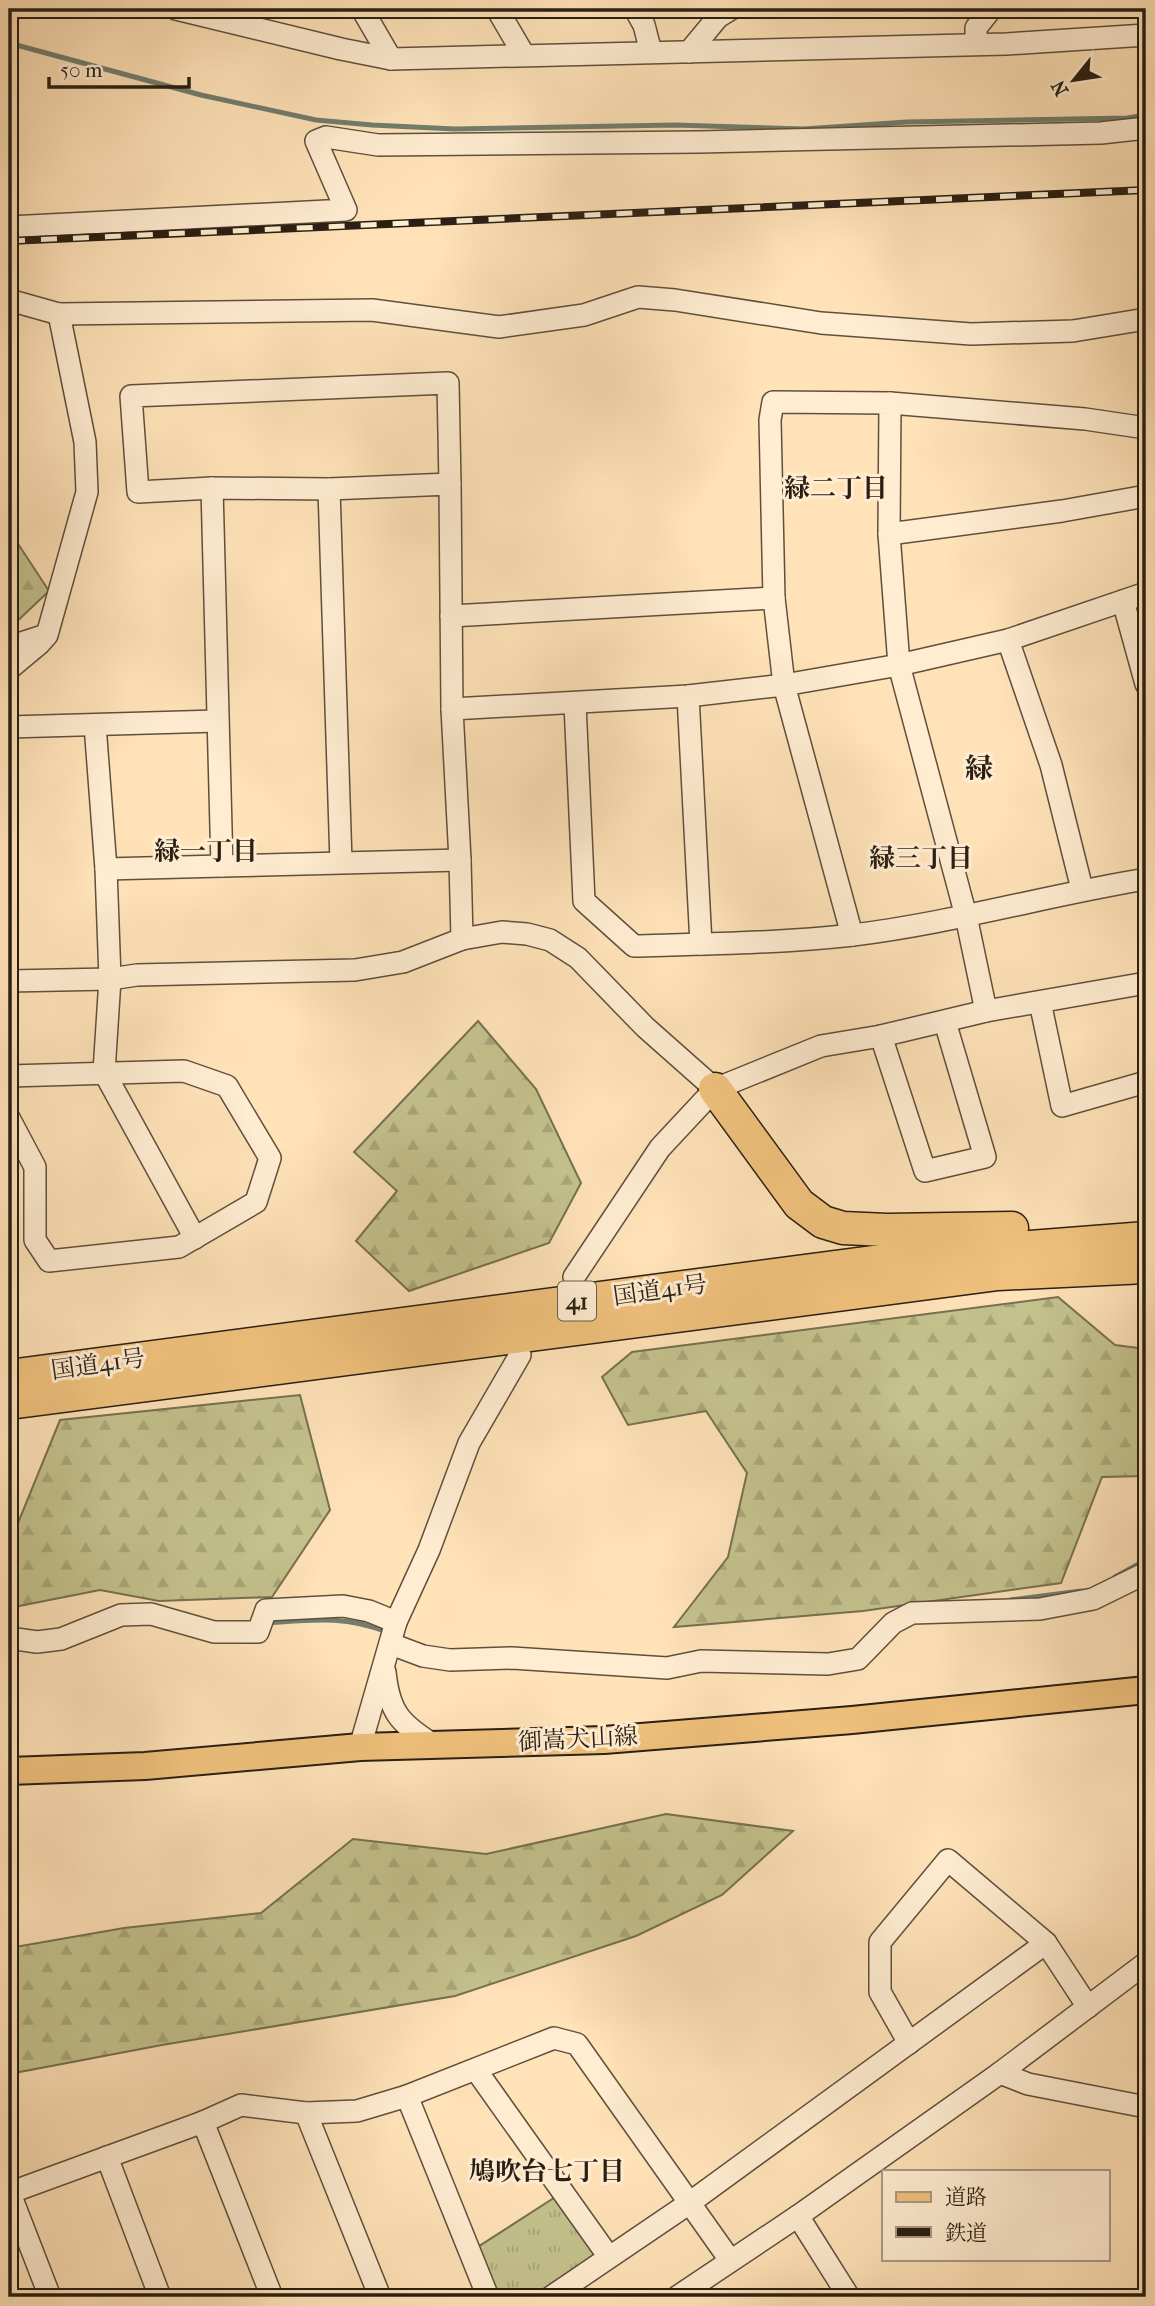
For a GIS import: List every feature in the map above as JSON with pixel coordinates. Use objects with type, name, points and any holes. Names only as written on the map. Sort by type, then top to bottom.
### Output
[{"type":"highway","points":[[715,1089],[799,1204],[823,1222],[843,1228],[887,1230],[1110,1225],[1146,1228]]},
{"type":"highway","name":"国道41号","points":[[9,1376],[926,1255],[1146,1238]]},
{"type":"highway","name":"国道41号","points":[[9,1403],[998,1274],[1146,1268]]},
{"type":"main road","name":"御嵩犬山線","points":[[9,1771],[145,1766],[360,1747],[630,1738],[866,1719],[1146,1690]]},
{"type":"street","points":[[176,9],[225,15],[341,50],[391,59],[976,44],[1146,36]]},
{"type":"street","points":[[362,9],[391,59]]},
{"type":"street","points":[[497,9],[524,55]]},
{"type":"street","points":[[635,9],[644,25],[651,52]]},
{"type":"street","points":[[689,51],[718,18],[731,9]]},
{"type":"street","points":[[976,44],[976,29],[990,9]]},
{"type":"street","points":[[9,227],[345,210],[316,141],[326,137],[377,145],[700,142],[1101,133],[1146,128]]},
{"type":"street","points":[[9,300],[59,314],[372,310],[499,327],[584,315],[638,297],[675,300],[821,323],[971,334],[1073,331],[1146,319]]},
{"type":"street","points":[[9,669],[39,645],[47,635],[88,492],[85,442],[59,314]]},
{"type":"street","points":[[450,484],[329,489],[212,488],[138,492],[131,396],[448,383],[450,484],[452,709],[462,939]]},
{"type":"street","points":[[852,935],[784,685],[774,598],[770,420],[773,402],[890,404],[1085,419],[1146,428]]},
{"type":"street","points":[[890,404],[889,534],[899,665],[966,916],[986,1011]]},
{"type":"street","points":[[212,488],[222,866]]},
{"type":"street","points":[[329,489],[341,862]]},
{"type":"street","points":[[889,534],[1062,511],[1146,496]]},
{"type":"street","points":[[452,709],[688,696],[784,685],[899,665],[1008,640],[1146,593]]},
{"type":"street","points":[[451,616],[774,598]]},
{"type":"street","points":[[1123,601],[1146,684]]},
{"type":"street","points":[[9,647],[47,635]]},
{"type":"street","points":[[1008,640],[1051,765],[1082,889]]},
{"type":"street","points":[[688,696],[701,944]]},
{"type":"street","points":[[575,704],[584,901],[634,946],[852,935],[966,916],[1082,889],[1146,880]]},
{"type":"street","points":[[9,727],[217,721]]},
{"type":"street","points":[[94,725],[106,869],[110,979],[104,1072],[195,1238]]},
{"type":"street","points":[[106,869],[460,860]]},
{"type":"street","points":[[9,981],[355,970],[403,962],[462,939],[502,932],[527,934],[550,940],[578,958],[645,1027],[715,1089]]},
{"type":"street","points":[[574,1277],[660,1147],[715,1089],[821,1046],[881,1036],[986,1011],[1146,983]]},
{"type":"street","points":[[1040,1002],[1062,1107],[1146,1083]]},
{"type":"street","points":[[881,1036],[925,1171],[985,1157],[945,1022]]},
{"type":"street","points":[[9,1076],[184,1071],[227,1086],[270,1158],[256,1202],[179,1247],[49,1261],[35,1240],[35,1167],[9,1118]]},
{"type":"street","points":[[360,1747],[396,1622],[429,1550],[469,1443],[520,1355]]},
{"type":"street","points":[[391,1644],[423,1656],[450,1660],[512,1658],[667,1668],[701,1661],[828,1664],[858,1659],[893,1623],[912,1613],[1040,1609],[1093,1599],[1146,1573]]},
{"type":"street","points":[[9,1638],[37,1642],[61,1639],[121,1615],[150,1614],[214,1632],[258,1632],[266,1610],[325,1606],[369,1611],[396,1622]]},
{"type":"street","points":[[384,1667],[388,1697],[395,1711],[410,1730],[433,1745]]},
{"type":"street","points":[[909,2043],[880,1992],[880,1942],[948,1860],[1046,1943],[1088,2007]]},
{"type":"street","points":[[551,2297],[688,2204],[1046,1943]]},
{"type":"street","points":[[677,2297],[1000,2073],[1146,1963]]},
{"type":"street","points":[[50,2297],[9,2192],[203,2122],[241,2105],[306,2113],[357,2111],[407,2096],[554,2038],[577,2044],[730,2260]]},
{"type":"street","points":[[476,2070],[609,2257]]},
{"type":"street","points":[[1000,2073],[1028,2084],[1146,2107]]},
{"type":"street","points":[[407,2096],[488,2297]]},
{"type":"street","points":[[306,2113],[380,2297]]},
{"type":"street","points":[[203,2122],[272,2297]]},
{"type":"street","points":[[107,2157],[160,2297]]},
{"type":"street","points":[[797,2216],[849,2297]]},
{"type":"green space","points":[[9,530],[49,591],[9,629]]},
{"type":"green space","points":[[478,1021],[536,1089],[581,1183],[549,1243],[409,1291],[356,1241],[397,1191],[354,1152]]},
{"type":"green space","points":[[1058,1297],[1115,1345],[1146,1349],[1146,1476],[1102,1477],[1061,1583],[863,1611],[674,1627],[728,1557],[747,1473],[706,1411],[628,1425],[602,1377],[632,1352]]},
{"type":"green space","points":[[300,1395],[330,1510],[272,1597],[159,1601],[100,1590],[9,1608],[9,1545],[60,1420]]},
{"type":"green space","points":[[666,1814],[793,1831],[722,1895],[636,1936],[455,1996],[162,2045],[9,2074],[9,1948],[124,1928],[261,1913],[353,1839],[486,1854]]},
{"type":"green space","points":[[563,2192],[609,2257],[551,2297],[488,2297],[470,2252]]},
{"type":"waterway","points":[[9,43],[201,95],[316,120],[372,125],[455,129],[675,125],[803,129],[907,122],[1127,118],[1146,115]]},
{"type":"waterway","points":[[1115,1577],[1146,1560]]},
{"type":"waterway","points":[[1010,1600],[1081,1591]]},
{"type":"waterway","points":[[266,1623],[342,1621],[387,1632]]},
{"type":"railway","points":[[9,241],[1146,190]]},
{"type":"district","name":"緑二丁目","points":[[836,488]]},
{"type":"district","name":"緑","points":[[979,768]]},
{"type":"district","name":"緑一丁目","points":[[206,851]]},
{"type":"district","name":"緑三丁目","points":[[921,858]]},
{"type":"district","name":"鳩吹台七丁目","points":[[547,2171]]}]
